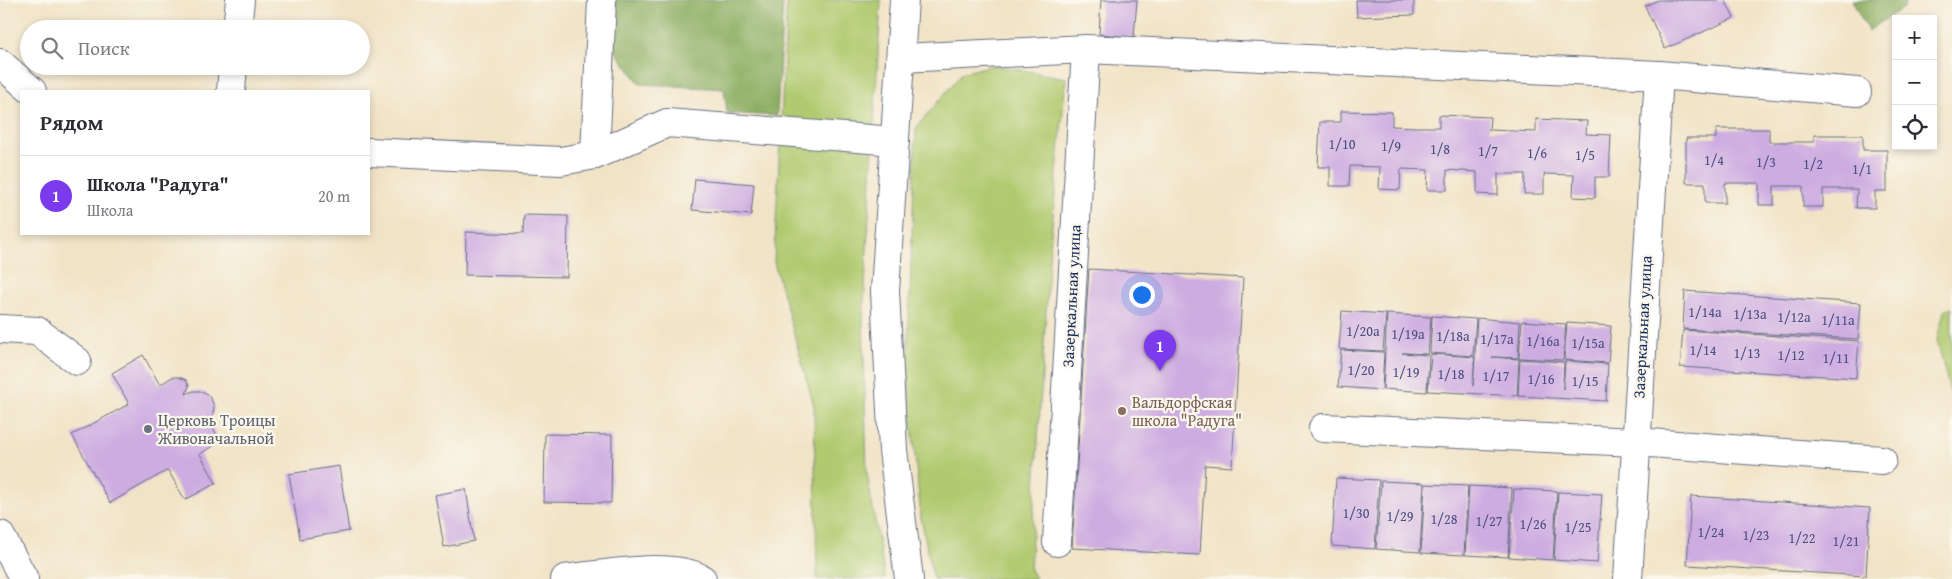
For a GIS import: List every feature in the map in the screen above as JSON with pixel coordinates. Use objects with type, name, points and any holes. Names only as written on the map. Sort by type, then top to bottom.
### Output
[{"type":"street","points":[[238,20],[240,0]]},
{"type":"street","points":[[595,155],[602,0]]},
{"type":"street","points":[[904,0],[885,291],[893,450],[909,579]]},
{"type":"street","points":[[900,58],[1086,49],[1659,76],[1857,92]]},
{"type":"street","name":"Зазеркальная улица","points":[[1056,542],[1086,49]]},
{"type":"street","points":[[0,63],[31,90]]},
{"type":"street","points":[[231,90],[232,75]]},
{"type":"street","name":"Зазеркальная улица","points":[[1628,579],[1659,76]]},
{"type":"street","points":[[370,152],[561,161],[595,155],[667,124],[895,141]]},
{"type":"street","points":[[0,329],[37,331],[77,361]]},
{"type":"street","points":[[1323,428],[1636,442],[1882,460]]},
{"type":"street","points":[[0,535],[24,579]]},
{"type":"street","points":[[564,579],[648,569],[693,574],[702,579]]},
{"type":"green space","points":[[616,0],[783,0],[777,116],[727,113],[724,89],[640,84],[613,48]]},
{"type":"green space","points":[[787,0],[881,0],[863,321],[867,474],[885,579],[817,579],[814,406],[774,262]]},
{"type":"green space","points":[[1852,0],[1907,0],[1904,7],[1868,31]]},
{"type":"green space","points":[[993,65],[1066,78],[1050,246],[1030,570],[1036,579],[933,579],[921,518],[907,373],[916,128],[962,73]]},
{"type":"green space","points":[[1952,308],[1952,399],[1937,340],[1944,311]]},
{"type":"building","points":[[1101,0],[1137,0],[1134,37],[1099,34]]},
{"type":"building","points":[[1356,0],[1414,0],[1414,15],[1357,17]]},
{"type":"building","points":[[1658,0],[1725,0],[1734,18],[1665,49],[1645,6]]},
{"type":"building","points":[[1341,111],[1392,112],[1392,126],[1416,127],[1439,127],[1439,115],[1490,117],[1489,130],[1536,132],[1536,119],[1587,121],[1586,134],[1611,135],[1609,177],[1595,177],[1595,198],[1573,197],[1574,175],[1544,174],[1544,194],[1524,194],[1525,174],[1498,174],[1498,195],[1477,194],[1477,172],[1447,170],[1447,190],[1427,190],[1428,170],[1401,169],[1400,190],[1379,189],[1380,167],[1350,166],[1349,186],[1330,186],[1330,167],[1318,167],[1320,122],[1341,122]]},
{"type":"building","points":[[1716,129],[1769,129],[1769,142],[1814,142],[1814,135],[1863,135],[1863,150],[1887,150],[1887,191],[1875,191],[1875,208],[1856,208],[1857,189],[1823,189],[1823,207],[1803,207],[1803,186],[1774,186],[1774,205],[1759,205],[1759,183],[1725,183],[1725,203],[1705,203],[1705,183],[1686,183],[1686,138],[1716,138]]},
{"type":"building","points":[[695,179],[754,184],[751,215],[692,210]]},
{"type":"building","points":[[524,215],[568,216],[567,277],[465,275],[466,232],[523,234]]},
{"type":"building","points":[[1089,269],[1243,278],[1232,467],[1205,465],[1200,555],[1072,548]]},
{"type":"building","points":[[1685,291],[1861,303],[1858,339],[1683,329]]},
{"type":"building","points":[[1342,311],[1386,314],[1383,351],[1339,349]]},
{"type":"building","points":[[1387,314],[1431,317],[1428,354],[1402,353],[1429,355],[1427,392],[1383,389]]},
{"type":"building","points":[[1432,316],[1476,319],[1473,356],[1430,353]]},
{"type":"building","points":[[1477,318],[1520,322],[1518,358],[1492,357],[1519,359],[1517,396],[1428,391],[1431,354],[1475,357]]},
{"type":"building","points":[[1522,321],[1566,324],[1563,360],[1519,358]]},
{"type":"building","points":[[1567,323],[1611,326],[1608,363],[1564,360]]},
{"type":"building","points":[[1683,330],[1859,341],[1856,378],[1680,367]]},
{"type":"building","points":[[1341,350],[1384,352],[1382,390],[1338,387]]},
{"type":"building","name":"Церковь Троицы Живоначальной","points":[[143,355],[160,385],[172,377],[179,377],[186,380],[189,386],[186,394],[200,391],[206,393],[211,399],[214,406],[213,414],[210,421],[204,424],[211,426],[216,433],[216,441],[212,447],[200,454],[216,483],[185,500],[168,470],[110,503],[72,435],[129,404],[112,373]]},
{"type":"building","points":[[1520,359],[1564,362],[1563,389],[1565,361],[1608,364],[1606,401],[1518,396]]},
{"type":"building","points":[[545,434],[612,435],[611,503],[544,502]]},
{"type":"building","points":[[339,466],[349,531],[300,539],[289,474]]},
{"type":"building","points":[[1336,478],[1379,480],[1375,549],[1332,546]]},
{"type":"building","points":[[1381,481],[1424,483],[1420,552],[1376,549]]},
{"type":"building","points":[[1425,484],[1468,486],[1464,555],[1421,553]]},
{"type":"building","points":[[1469,486],[1512,488],[1508,557],[1465,555]]},
{"type":"building","points":[[466,489],[474,541],[444,547],[435,495]]},
{"type":"building","points":[[1514,489],[1557,491],[1553,560],[1509,557]]},
{"type":"building","points":[[1558,492],[1602,494],[1597,563],[1554,560]]},
{"type":"building","points":[[1691,496],[1870,508],[1866,576],[1687,565]]},
{"type":"place","name":"Школа \"Радуга\"","points":[[1160,371]]},
{"type":"place","name":"Вальдорфская школа \"Радуга\"","points":[[1122,411]]},
{"type":"place","name":"Церковь Троицы Живоначальной","points":[[148,429]]}]
